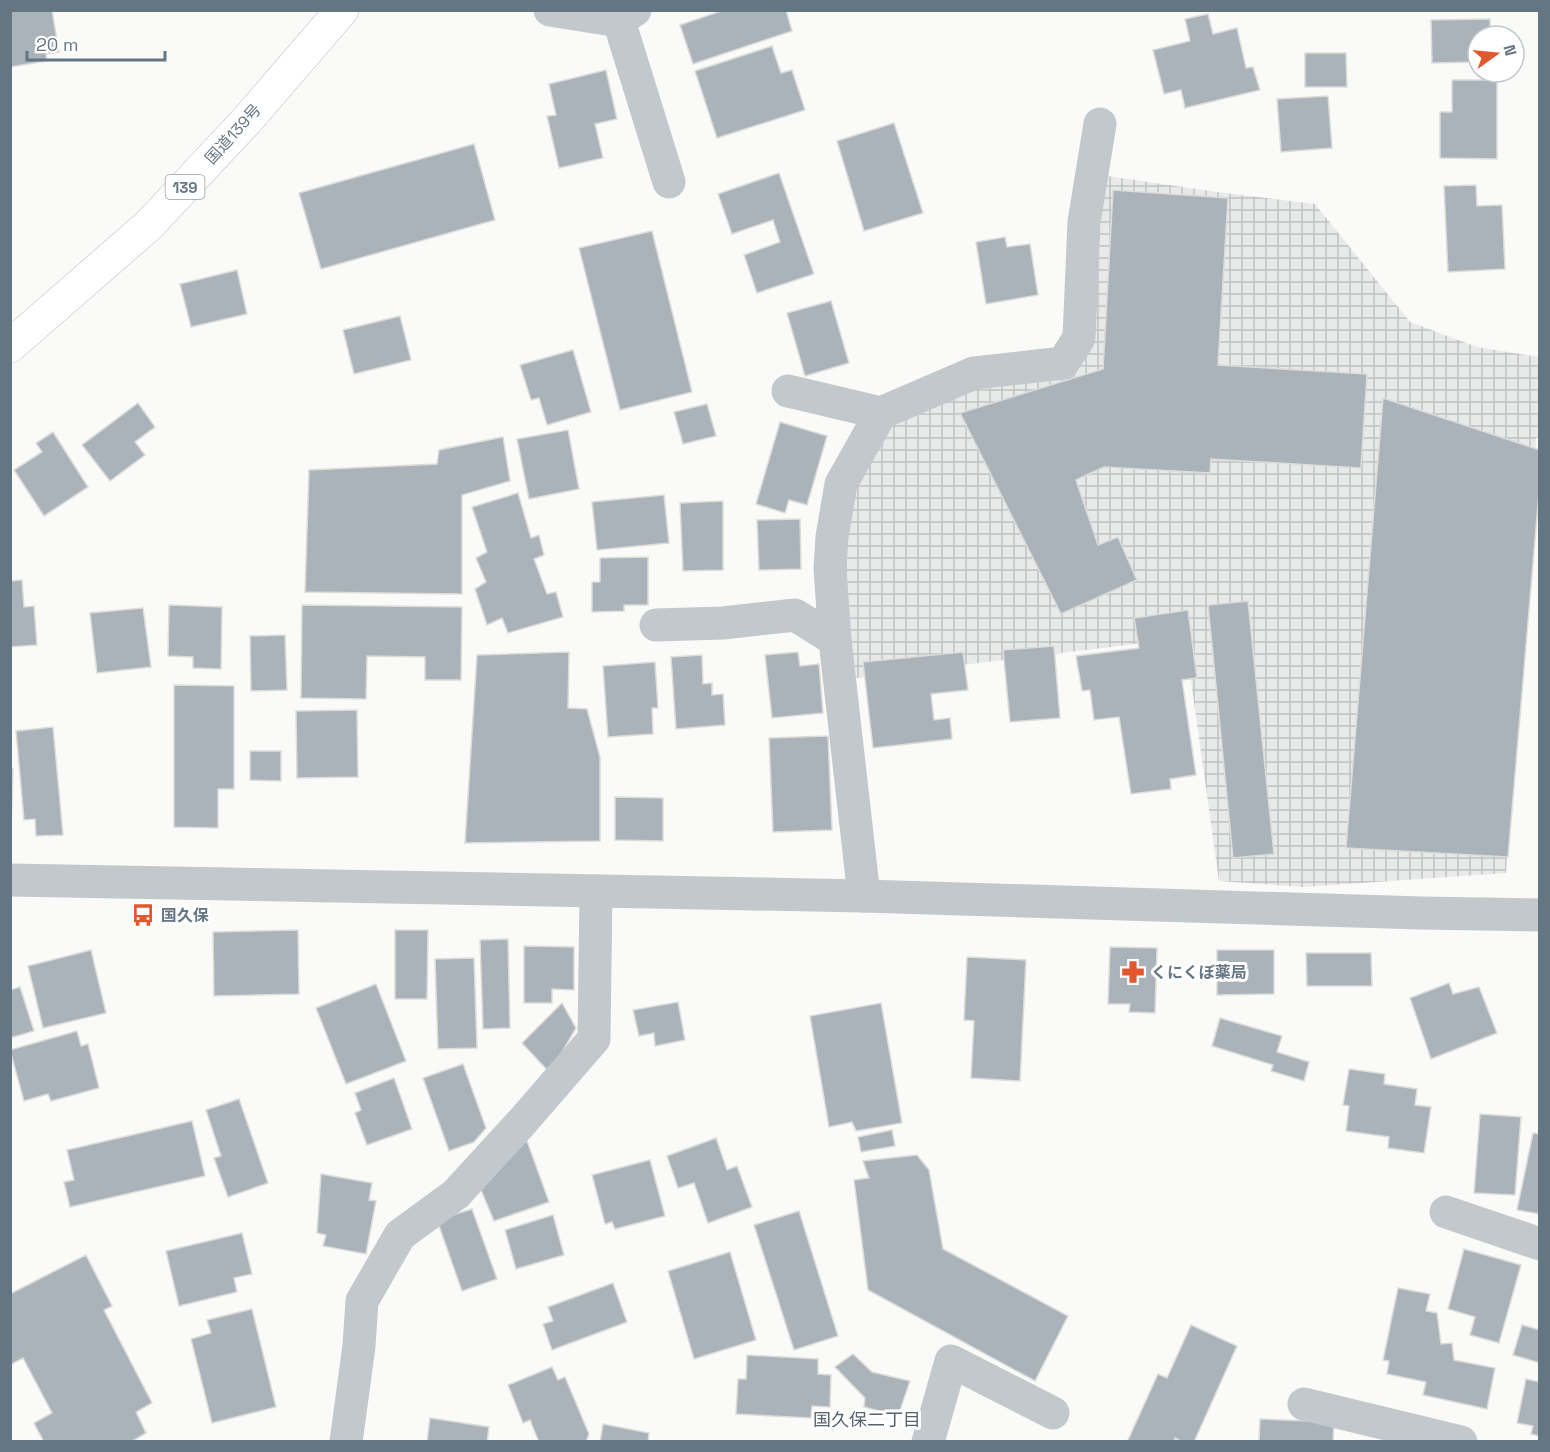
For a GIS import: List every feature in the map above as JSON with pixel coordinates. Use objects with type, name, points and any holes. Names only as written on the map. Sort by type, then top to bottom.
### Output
[{"type":"highway","name":"国道139号","points":[[10,346],[148,225],[248,119],[342,10]]},
{"type":"street","points":[[550,10],[627,16],[669,182]]},
{"type":"street","points":[[789,391],[881,413],[974,373],[1063,363],[1079,338],[1084,222],[1100,124]]},
{"type":"street","points":[[864,896],[830,568],[832,537],[841,484],[881,413]]},
{"type":"street","points":[[656,625],[723,622],[795,615],[836,640]]},
{"type":"street","points":[[10,880],[864,896],[1539,915]]},
{"type":"street","points":[[346,1442],[359,1346],[362,1300],[400,1235],[456,1194],[594,1039],[596,891]]},
{"type":"street","points":[[1446,1212],[1539,1244]]},
{"type":"street","points":[[928,1442],[951,1361],[1053,1413]]},
{"type":"street","points":[[1304,1404],[1461,1442]]},
{"type":"shaded area","points":[[1094,174],[1315,204],[1410,322],[1477,347],[1539,357],[1539,438],[1536,438],[1506,873],[1303,887],[1219,881],[1185,638],[839,680],[846,487],[886,419],[977,380],[1067,367]]},
{"type":"building","points":[[10,10],[52,10],[59,52],[46,54],[47,61],[10,67]]},
{"type":"building","points":[[724,10],[786,10],[792,31],[693,64],[680,25]]},
{"type":"building","points":[[1208,14],[1213,34],[1237,28],[1246,68],[1253,67],[1260,90],[1185,108],[1181,90],[1164,94],[1153,50],[1190,41],[1185,19]]},
{"type":"building","points":[[1490,19],[1490,24],[1466,24],[1466,62],[1432,63],[1431,20]]},
{"type":"building","points":[[772,46],[781,73],[792,70],[805,110],[717,138],[695,71]]},
{"type":"building","points":[[1305,53],[1346,53],[1347,87],[1305,87]]},
{"type":"building","points":[[606,70],[617,119],[595,124],[603,158],[559,168],[547,116],[556,115],[549,84]]},
{"type":"building","points":[[1452,80],[1466,80],[1466,84],[1497,84],[1497,159],[1440,158],[1440,112],[1452,112]]},
{"type":"building","points":[[1328,96],[1332,148],[1281,152],[1277,99]]},
{"type":"building","points":[[894,123],[923,213],[864,231],[837,141]]},
{"type":"building","points":[[474,144],[495,220],[321,269],[299,193]]},
{"type":"building","points":[[779,173],[814,274],[757,293],[744,255],[780,242],[773,220],[732,234],[718,194]]},
{"type":"building","points":[[1476,185],[1477,206],[1502,205],[1505,269],[1448,272],[1444,186]]},
{"type":"building","points":[[1113,190],[1228,198],[1218,365],[1367,374],[1361,468],[1211,459],[1210,473],[1104,467],[1076,480],[1098,545],[1118,537],[1137,580],[1061,614],[960,413],[1103,369]]},
{"type":"building","points":[[652,231],[692,392],[620,410],[579,248]]},
{"type":"building","points":[[1005,237],[1007,247],[1030,244],[1038,295],[986,304],[976,242]]},
{"type":"building","points":[[237,270],[247,314],[191,327],[180,284]]},
{"type":"building","points":[[831,301],[849,363],[805,376],[787,313]]},
{"type":"building","points":[[400,316],[411,360],[354,374],[343,330]]},
{"type":"building","points":[[573,350],[591,412],[547,425],[539,398],[531,400],[520,365]]},
{"type":"building","points":[[1383,398],[1540,450],[1540,481],[1508,857],[1346,848]]},
{"type":"building","points":[[138,403],[155,427],[135,442],[145,455],[110,481],[82,445]]},
{"type":"building","points":[[707,404],[716,436],[683,444],[674,412]]},
{"type":"building","points":[[780,422],[827,436],[807,505],[789,500],[785,513],[756,504]]},
{"type":"building","points":[[568,430],[579,489],[529,499],[517,439]]},
{"type":"building","points":[[53,432],[88,487],[44,516],[14,470],[42,452],[36,443]]},
{"type":"building","points":[[503,437],[510,481],[462,495],[462,594],[305,592],[309,470],[437,464],[439,450]]},
{"type":"building","points":[[518,493],[531,538],[539,535],[544,555],[534,559],[547,594],[556,592],[563,617],[508,633],[502,618],[487,625],[475,589],[486,582],[476,558],[487,552],[472,507]]},
{"type":"building","points":[[664,495],[669,543],[597,550],[592,502]]},
{"type":"building","points":[[723,501],[723,570],[683,571],[680,503]]},
{"type":"building","points":[[800,519],[801,569],[759,570],[757,520]]},
{"type":"building","points":[[648,557],[648,605],[624,605],[624,611],[592,612],[592,582],[600,582],[600,558]]},
{"type":"building","points":[[22,580],[24,607],[34,606],[37,645],[10,647],[10,581]]},
{"type":"building","points":[[1248,601],[1274,854],[1233,858],[1208,605]]},
{"type":"building","points":[[169,605],[222,607],[221,669],[193,668],[193,657],[168,656]]},
{"type":"building","points":[[302,605],[462,607],[461,680],[425,680],[425,657],[367,656],[366,699],[301,698]]},
{"type":"building","points":[[143,608],[151,667],[97,673],[90,613]]},
{"type":"building","points":[[1188,610],[1197,678],[1182,680],[1196,775],[1170,779],[1171,789],[1131,794],[1119,717],[1094,720],[1090,690],[1082,691],[1076,656],[1139,648],[1134,618]]},
{"type":"building","points":[[285,635],[287,690],[251,691],[250,636]]},
{"type":"building","points":[[1054,646],[1060,718],[1010,722],[1003,650]]},
{"type":"building","points":[[569,652],[568,708],[587,709],[600,757],[600,841],[465,843],[477,655]]},
{"type":"building","points":[[798,652],[800,666],[819,664],[823,713],[772,718],[765,655]]},
{"type":"building","points":[[963,652],[968,690],[931,694],[934,720],[950,718],[952,739],[873,748],[863,662]]},
{"type":"building","points":[[702,655],[703,684],[712,683],[712,695],[723,694],[725,725],[676,729],[671,657]]},
{"type":"building","points":[[655,662],[658,708],[652,708],[653,734],[608,737],[603,666]]},
{"type":"building","points":[[174,685],[234,686],[234,789],[218,789],[218,828],[174,827]]},
{"type":"building","points":[[357,710],[358,777],[297,778],[296,711]]},
{"type":"building","points":[[53,727],[63,835],[36,836],[35,819],[24,820],[16,731]]},
{"type":"building","points":[[828,736],[832,830],[773,832],[769,738]]},
{"type":"building","points":[[250,751],[281,751],[281,781],[250,780]]},
{"type":"building","points":[[10,769],[13,769],[11,831],[10,831]]},
{"type":"building","points":[[615,797],[663,798],[663,841],[615,840]]},
{"type":"building","points":[[298,930],[299,994],[214,996],[213,932]]},
{"type":"building","points":[[395,930],[428,930],[427,999],[395,999]]},
{"type":"building","points":[[508,939],[510,1028],[483,1029],[480,940]]},
{"type":"building","points":[[524,946],[574,947],[574,990],[552,989],[552,1003],[524,1003]]},
{"type":"building","points":[[1110,947],[1157,948],[1155,1013],[1129,1012],[1130,1004],[1108,1004]]},
{"type":"building","points":[[91,950],[106,1013],[43,1028],[28,966]]},
{"type":"building","points":[[1217,950],[1274,950],[1274,994],[1217,995]]},
{"type":"building","points":[[1306,953],[1371,953],[1372,986],[1307,986]]},
{"type":"building","points":[[967,957],[1026,960],[1020,1081],[971,1078],[974,1021],[964,1020]]},
{"type":"building","points":[[474,958],[477,1048],[438,1049],[435,959]]},
{"type":"building","points":[[1449,983],[1453,994],[1479,987],[1497,1033],[1431,1059],[1410,998]]},
{"type":"building","points":[[376,984],[406,1061],[346,1084],[316,1008]]},
{"type":"building","points":[[20,987],[34,1031],[10,1038],[10,990]]},
{"type":"building","points":[[678,1002],[685,1040],[655,1046],[654,1033],[639,1036],[633,1010]]},
{"type":"building","points":[[562,1003],[576,1028],[550,1073],[522,1043]]},
{"type":"building","points":[[881,1003],[902,1123],[856,1131],[852,1122],[829,1127],[810,1016]]},
{"type":"building","points":[[1220,1018],[1282,1036],[1277,1052],[1309,1062],[1304,1081],[1271,1071],[1273,1065],[1212,1046]]},
{"type":"building","points":[[77,1031],[81,1046],[88,1044],[99,1088],[51,1101],[48,1094],[24,1101],[10,1050]]},
{"type":"building","points":[[463,1064],[486,1128],[474,1142],[449,1151],[423,1078]]},
{"type":"building","points":[[1349,1069],[1385,1074],[1384,1084],[1417,1089],[1415,1105],[1431,1107],[1424,1153],[1388,1148],[1389,1137],[1346,1131],[1349,1106],[1343,1105]]},
{"type":"building","points":[[394,1078],[412,1129],[367,1145],[355,1113],[361,1110],[355,1093]]},
{"type":"building","points":[[239,1099],[268,1183],[228,1197],[214,1158],[221,1156],[206,1110]]},
{"type":"building","points":[[1480,1114],[1521,1117],[1515,1195],[1474,1193]]},
{"type":"building","points":[[192,1121],[205,1176],[70,1207],[64,1182],[74,1180],[67,1150]]},
{"type":"building","points":[[892,1130],[895,1146],[861,1152],[858,1137]]},
{"type":"building","points":[[1533,1133],[1540,1134],[1540,1214],[1517,1210]]},
{"type":"building","points":[[716,1138],[727,1170],[737,1166],[752,1207],[708,1223],[694,1183],[678,1188],[667,1156]]},
{"type":"building","points":[[527,1141],[549,1202],[494,1221],[481,1190],[517,1146]]},
{"type":"building","points":[[917,1155],[929,1170],[943,1249],[1068,1316],[1035,1381],[868,1290],[854,1180],[869,1178],[863,1161]]},
{"type":"building","points":[[650,1160],[665,1216],[615,1229],[612,1222],[605,1224],[592,1175]]},
{"type":"building","points":[[321,1174],[372,1183],[369,1200],[376,1201],[366,1254],[323,1246],[326,1235],[317,1233]]},
{"type":"building","points":[[472,1209],[497,1279],[462,1291],[437,1220]]},
{"type":"building","points":[[799,1211],[838,1336],[794,1350],[754,1225]]},
{"type":"building","points":[[553,1215],[564,1255],[516,1269],[505,1230]]},
{"type":"building","points":[[242,1233],[252,1274],[234,1278],[237,1292],[179,1306],[166,1251]]},
{"type":"building","points":[[1464,1249],[1521,1265],[1499,1343],[1470,1335],[1475,1317],[1448,1309]]},
{"type":"building","points":[[730,1252],[756,1340],[694,1359],[668,1271]]},
{"type":"building","points":[[86,1255],[112,1306],[104,1310],[152,1403],[136,1412],[146,1433],[131,1442],[44,1442],[34,1423],[52,1413],[23,1358],[10,1365],[10,1294]]},
{"type":"building","points":[[613,1283],[627,1322],[552,1350],[543,1324],[553,1321],[548,1307]]},
{"type":"building","points":[[1398,1288],[1430,1294],[1426,1311],[1437,1313],[1441,1344],[1452,1343],[1454,1360],[1495,1368],[1487,1409],[1423,1395],[1426,1382],[1387,1374],[1389,1361],[1383,1360]]},
{"type":"building","points":[[252,1309],[276,1407],[212,1423],[191,1339],[211,1333],[207,1320]]},
{"type":"building","points":[[1191,1325],[1237,1346],[1194,1442],[1182,1442],[1175,1438],[1174,1442],[1131,1442],[1128,1440],[1158,1374],[1167,1378]]},
{"type":"building","points":[[1522,1325],[1540,1330],[1540,1363],[1513,1355]]},
{"type":"building","points":[[853,1354],[872,1372],[910,1381],[898,1416],[864,1407],[865,1398],[835,1367]]},
{"type":"building","points":[[747,1355],[818,1359],[818,1374],[831,1375],[830,1407],[812,1406],[811,1418],[736,1414],[738,1379],[746,1379]]},
{"type":"building","points":[[552,1367],[558,1380],[565,1377],[589,1434],[586,1442],[539,1442],[530,1420],[523,1423],[508,1385]]},
{"type":"building","points":[[1526,1379],[1540,1382],[1540,1436],[1531,1434],[1533,1426],[1517,1423]]},
{"type":"building","points":[[430,1418],[489,1427],[487,1442],[427,1442]]},
{"type":"building","points":[[1260,1419],[1334,1422],[1333,1442],[1259,1442]]},
{"type":"building","points":[[603,1424],[649,1433],[648,1442],[600,1442]]},
{"type":"place","name":"国久保","points":[[143,915]]},
{"type":"place","name":"くにくぼ薬局","points":[[1133,972]]},
{"type":"district","name":"国久保二丁目","points":[[867,1419]]}]
